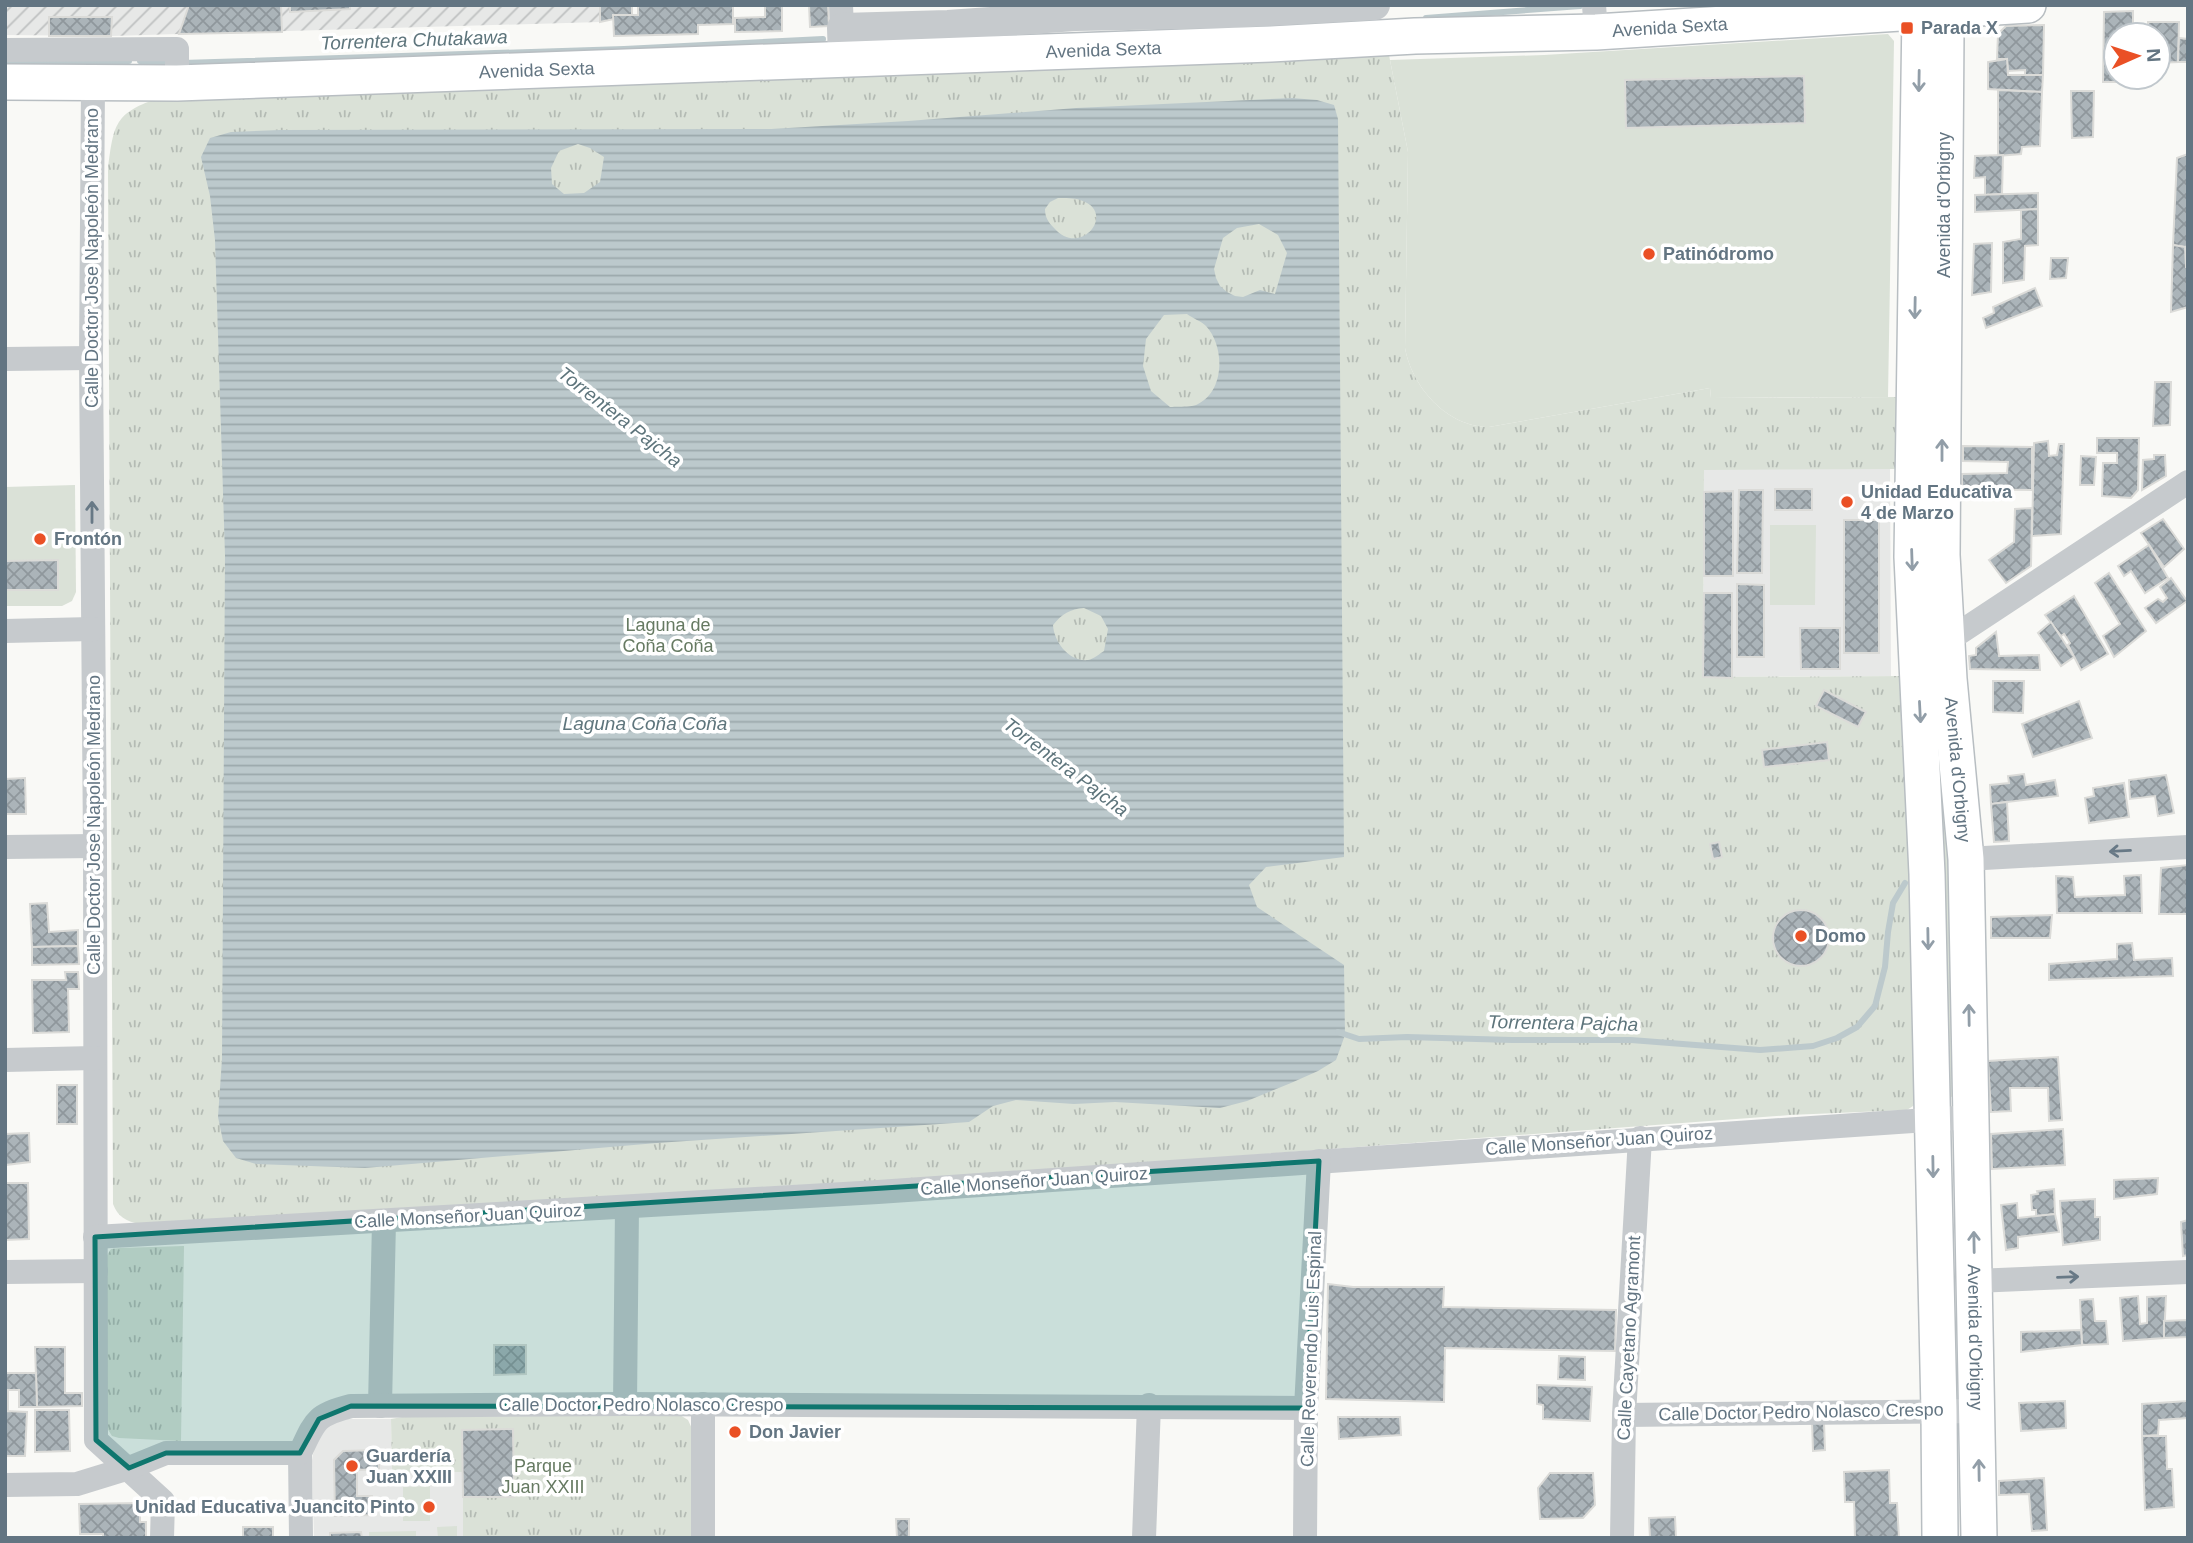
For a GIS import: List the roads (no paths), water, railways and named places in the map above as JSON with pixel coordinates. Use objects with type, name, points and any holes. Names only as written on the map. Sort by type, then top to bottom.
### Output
[{"type":"main road","name":"Avenida Sexta","points":[[5,82],[93,83],[177,72],[609,69],[842,30],[1270,22],[1415,36],[1595,16],[2028,5]]},
{"type":"main road","name":"Avenida d'Orbigny","points":[[1929,8],[1946,31],[1941,555],[1932,642],[1927,874],[1940,1538]]},
{"type":"main road","name":"Avenida d'Orbigny","points":[[1932,642],[1966,859],[1979,1538]]},
{"type":"street","name":"Avenida Sexta","points":[[1270,22],[1374,5]]},
{"type":"street","name":"Avenida Sexta","points":[[5,50],[177,49],[177,72]]},
{"type":"street","name":"Calle Doctor Jose Napoleón Medrano","points":[[93,83],[91,358],[96,1440],[163,1501],[162,1538]]},
{"type":"street","points":[[5,359],[91,358]]},
{"type":"street","points":[[1932,642],[2188,482]]},
{"type":"street","points":[[5,631],[93,629]]},
{"type":"street","points":[[5,847],[95,846]]},
{"type":"street","points":[[1966,859],[2188,848]]},
{"type":"street","points":[[5,1060],[94,1058]]},
{"type":"street","name":"Calle Monseñor Juan Quiroz","points":[[95,1237],[878,1192],[1971,1116]]},
{"type":"street","name":"Calle Cayetano Agramont","points":[[1622,1538],[1624,1415],[1640,1138]]},
{"type":"street","name":"Calle Reverendo Luis Espinal","points":[[1305,1538],[1306,1408],[1319,1161]]},
{"type":"street","points":[[625,1404],[627,1207]]},
{"type":"street","points":[[380,1406],[384,1221]]},
{"type":"street","points":[[5,1272],[96,1271]]},
{"type":"street","points":[[1975,1281],[2188,1272]]},
{"type":"street","points":[[703,1405],[703,1538]]},
{"type":"street","points":[[1144,1538],[1149,1405]]},
{"type":"street","name":"Calle Doctor Pedro Nolasco Crespo","points":[[300,1453],[310,1430],[319,1419],[328,1412],[351,1406],[1149,1405],[1306,1408]]},
{"type":"street","name":"Calle Doctor Pedro Nolasco Crespo","points":[[1624,1415],[1978,1410]]},
{"type":"street","points":[[5,1485],[77,1484],[166,1453],[300,1453],[301,1538]]},
{"type":"water","name":"Laguna Coña Coña","points":[[1292,98],[1317,100],[1334,105],[1338,119],[1344,857],[1266,867],[1249,885],[1257,907],[1344,965],[1345,1035],[1336,1060],[1291,1083],[1247,1101],[1220,1108],[1016,1100],[993,1106],[969,1122],[657,1143],[365,1168],[256,1164],[236,1158],[223,1141],[218,1117],[222,1059],[225,555],[215,240],[210,196],[201,157],[210,138],[231,132],[280,130],[771,129],[1076,108]],"holes":[[[578,144],[604,157],[600,182],[584,193],[564,194],[552,184],[551,168],[559,151]],[[1058,198],[1080,200],[1091,206],[1096,213],[1096,222],[1084,236],[1064,236],[1046,217],[1045,209],[1050,202]],[[1259,224],[1278,235],[1287,253],[1275,294],[1260,290],[1243,297],[1235,296],[1220,286],[1214,269],[1223,238],[1237,228]],[[1187,314],[1206,326],[1217,345],[1219,356],[1217,379],[1207,398],[1195,405],[1170,407],[1151,391],[1143,366],[1146,339],[1164,315]],[[1084,608],[1101,616],[1108,629],[1104,651],[1090,659],[1075,658],[1064,650],[1056,638],[1053,625],[1075,610]]]},
{"type":"waterway","name":"Torrentera Chutakawa","points":[[1426,18],[1580,6]]},
{"type":"waterway","name":"Torrentera Chutakawa","points":[[182,63],[624,49],[823,39]]},
{"type":"waterway","name":"Torrentera Chutakawa","points":[[5,64],[129,61]]},
{"type":"waterway","name":"Torrentera Chutakawa","points":[[140,61],[171,63]]},
{"type":"waterway","name":"Torrentera Pajcha","points":[[1338,1032],[1359,1039],[1407,1037],[1631,1040],[1760,1050],[1813,1046],[1837,1038],[1857,1027],[1875,1006],[1885,967],[1893,903],[1905,883]]},
{"type":"place","name":"Parada X","points":[[1907,28]]},
{"type":"place","name":"Patinódromo","points":[[1649,254]]},
{"type":"place","name":"Unidad Educativa 4 de Marzo","points":[[1847,502]]},
{"type":"place","name":"Frontón","points":[[40,539]]},
{"type":"place","name":"Domo","points":[[1801,936]]},
{"type":"place","name":"Don Javier","points":[[735,1432]]},
{"type":"place","name":"Guardería Juan XXIII","points":[[352,1466]]},
{"type":"place","name":"Unidad Educativa Juancito Pinto","points":[[429,1507]]},
{"type":"park label","name":"Laguna de Coña Coña","points":[[668,635]]},
{"type":"park label","name":"Parque Juan XXIII","points":[[543,1476]]}]
